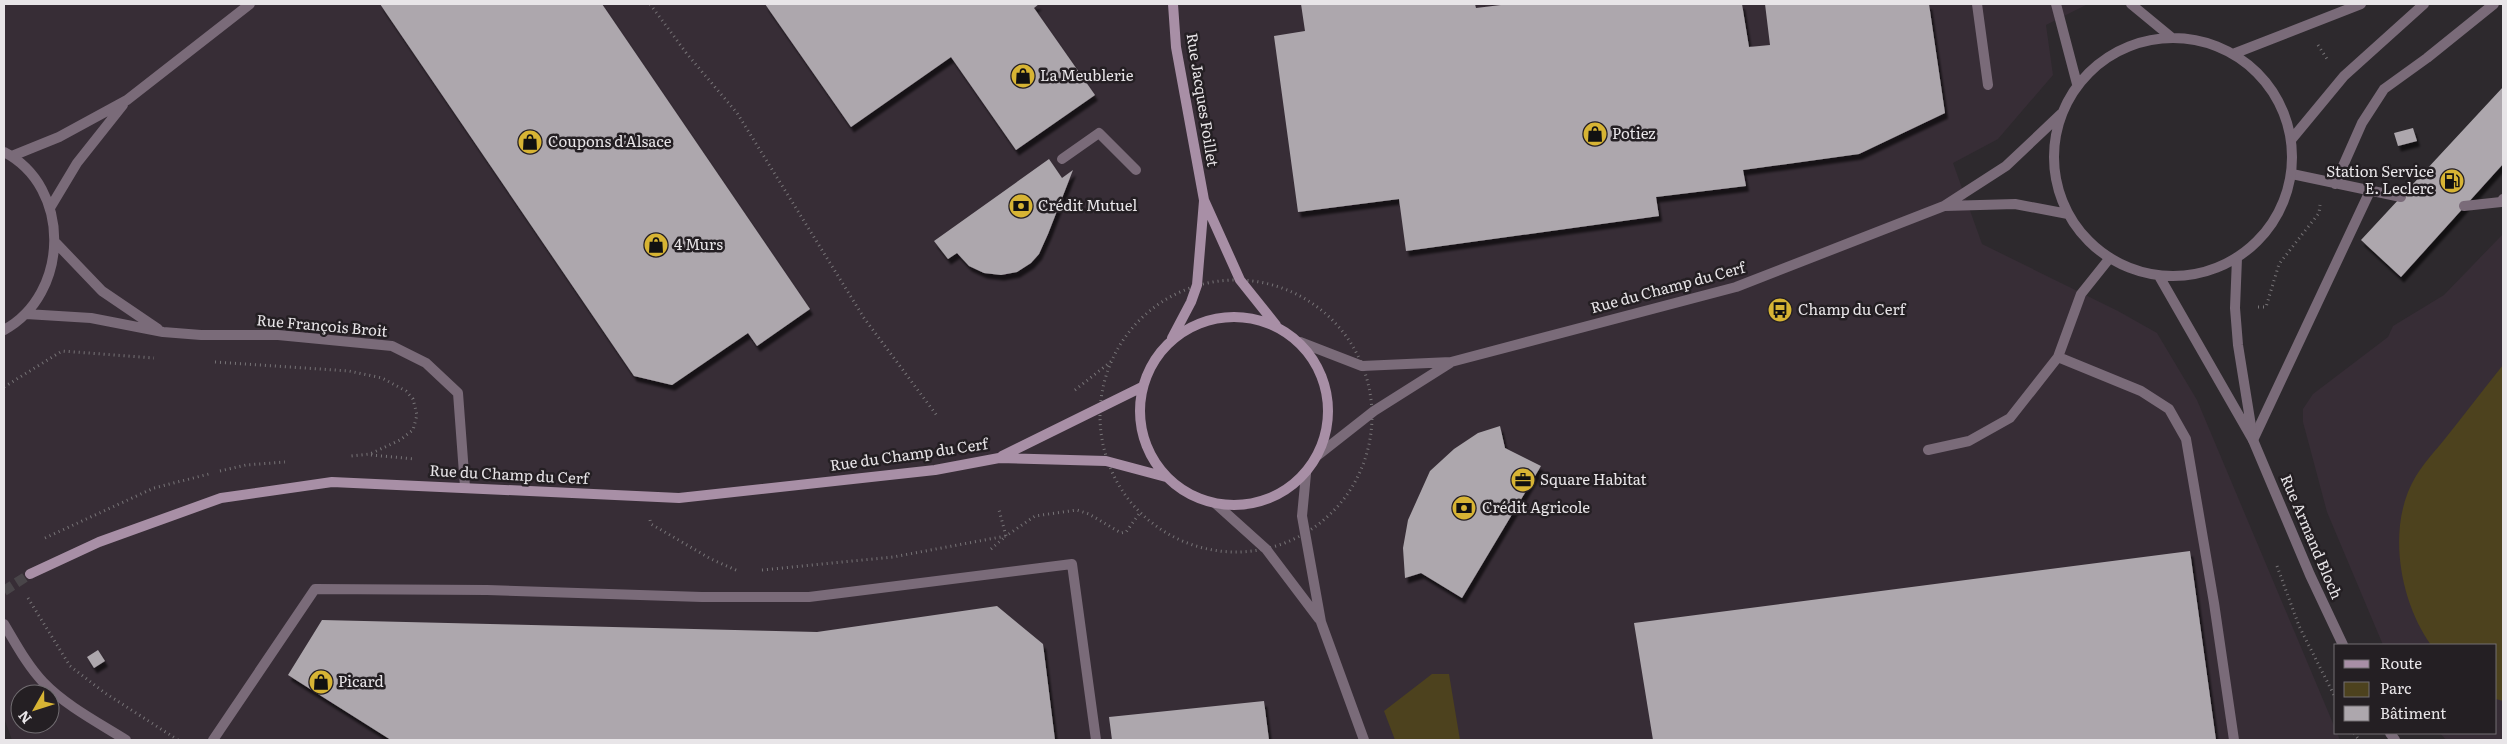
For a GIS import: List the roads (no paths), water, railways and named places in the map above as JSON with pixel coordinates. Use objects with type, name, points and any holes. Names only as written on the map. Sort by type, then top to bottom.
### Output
[{"type":"main road","name":"Rue Jacques Foillet","points":[[1173,4],[1176,47],[1204,200],[1240,280],[1276,325]]},
{"type":"main road","name":"Rue Jacques Foillet","points":[[1170,340],[1191,302],[1197,285],[1204,200]]},
{"type":"main road","points":[[1221,316],[1249,317],[1276,325],[1300,342],[1318,367],[1328,396],[1328,427],[1318,455],[1306,474],[1280,494],[1249,505],[1216,504],[1189,495],[1166,477],[1148,451],[1140,419],[1142,387],[1152,361],[1170,340],[1194,324],[1221,316]]},
{"type":"main road","name":"Rue du Champ du Cerf","points":[[999,458],[1142,387]]},
{"type":"main road","name":"Rue du Champ du Cerf","points":[[30,574],[99,542],[221,498],[332,482],[465,487],[646,498],[679,498],[916,472],[999,458],[1106,461],[1166,477]]},
{"type":"street","points":[[4,330],[26,314],[41,293],[52,269],[56,243],[50,208],[35,179],[8,154],[59,137],[127,100],[250,4]]},
{"type":"street","points":[[1977,4],[1988,86]]},
{"type":"street","points":[[2056,4],[2077,84]]},
{"type":"street","points":[[2131,4],[2172,37]]},
{"type":"street","points":[[2233,54],[2361,4]]},
{"type":"street","points":[[2292,140],[2344,76],[2424,4]]},
{"type":"street","points":[[2335,184],[2362,123],[2384,88],[2427,58],[2494,4]]},
{"type":"street","points":[[2172,37],[2204,41],[2233,54],[2261,76],[2281,106],[2292,140],[2292,174],[2281,208],[2263,236],[2237,258],[2200,274],[2159,276],[2134,270],[2110,259],[2078,231],[2068,214],[2056,182],[2053,147],[2061,114],[2077,84],[2103,59],[2136,43],[2172,37]]},
{"type":"street","points":[[50,208],[77,163],[127,100]]},
{"type":"street","name":"Rue du Champ du Cerf","points":[[1300,342],[1362,366],[1451,362],[1736,287],[1944,206],[2006,166],[2061,114]]},
{"type":"street","points":[[1062,159],[1099,133],[1136,170]]},
{"type":"street","points":[[2292,174],[2401,197]]},
{"type":"street","points":[[2253,440],[2370,191]]},
{"type":"street","points":[[2464,206],[2501,202],[2503,199]]},
{"type":"street","name":"Rue du Champ du Cerf","points":[[1944,206],[2015,204],[2068,214]]},
{"type":"street","name":"Rue François Broit","points":[[56,243],[102,291],[163,332]]},
{"type":"street","name":"Rue Armand Bloch","points":[[2237,258],[2235,308],[2238,345],[2253,440]]},
{"type":"street","points":[[1928,450],[1969,440],[2010,418],[2058,357],[2081,294],[2110,259]]},
{"type":"street","name":"Rue Armand Bloch","points":[[2159,276],[2253,440],[2310,576],[2343,644]]},
{"type":"street","name":"Rue François Broit","points":[[26,314],[91,318],[163,332],[201,335],[278,335],[392,346],[426,363],[458,393],[465,487]]},
{"type":"street","points":[[2058,357],[2141,392],[2170,409],[2186,439],[2214,603],[2234,740]]},
{"type":"street","name":"Rue du Champ du Cerf","points":[[1318,455],[1374,411],[1451,362]]},
{"type":"street","points":[[1306,474],[1302,516],[1321,622],[1364,740]]},
{"type":"street","points":[[1216,504],[1266,549],[1321,622]]},
{"type":"street","points":[[213,740],[315,589],[487,590],[702,597],[810,597],[1072,564],[1096,740]]},
{"type":"street","points":[[4,624],[25,659],[44,683],[76,708],[126,740]]},
{"type":"tunnel","points":[[4,591],[30,574]]},
{"type":"place","name":"La Meublerie","points":[[1023,76]]},
{"type":"place","name":"Potiez","points":[[1595,134]]},
{"type":"place","name":"Coupons d'Alsace","points":[[530,142]]},
{"type":"place","name":"Station Service E. Leclerc","points":[[2452,181]]},
{"type":"place","name":"Crédit Mutuel","points":[[1021,206]]},
{"type":"place","name":"4 Murs","points":[[656,245]]},
{"type":"place","name":"Champ du Cerf","points":[[1780,310]]},
{"type":"place","name":"Square Habitat","points":[[1523,480]]},
{"type":"place","name":"Crédit Agricole","points":[[1464,508]]},
{"type":"place","name":"Picard","points":[[321,682]]}]
